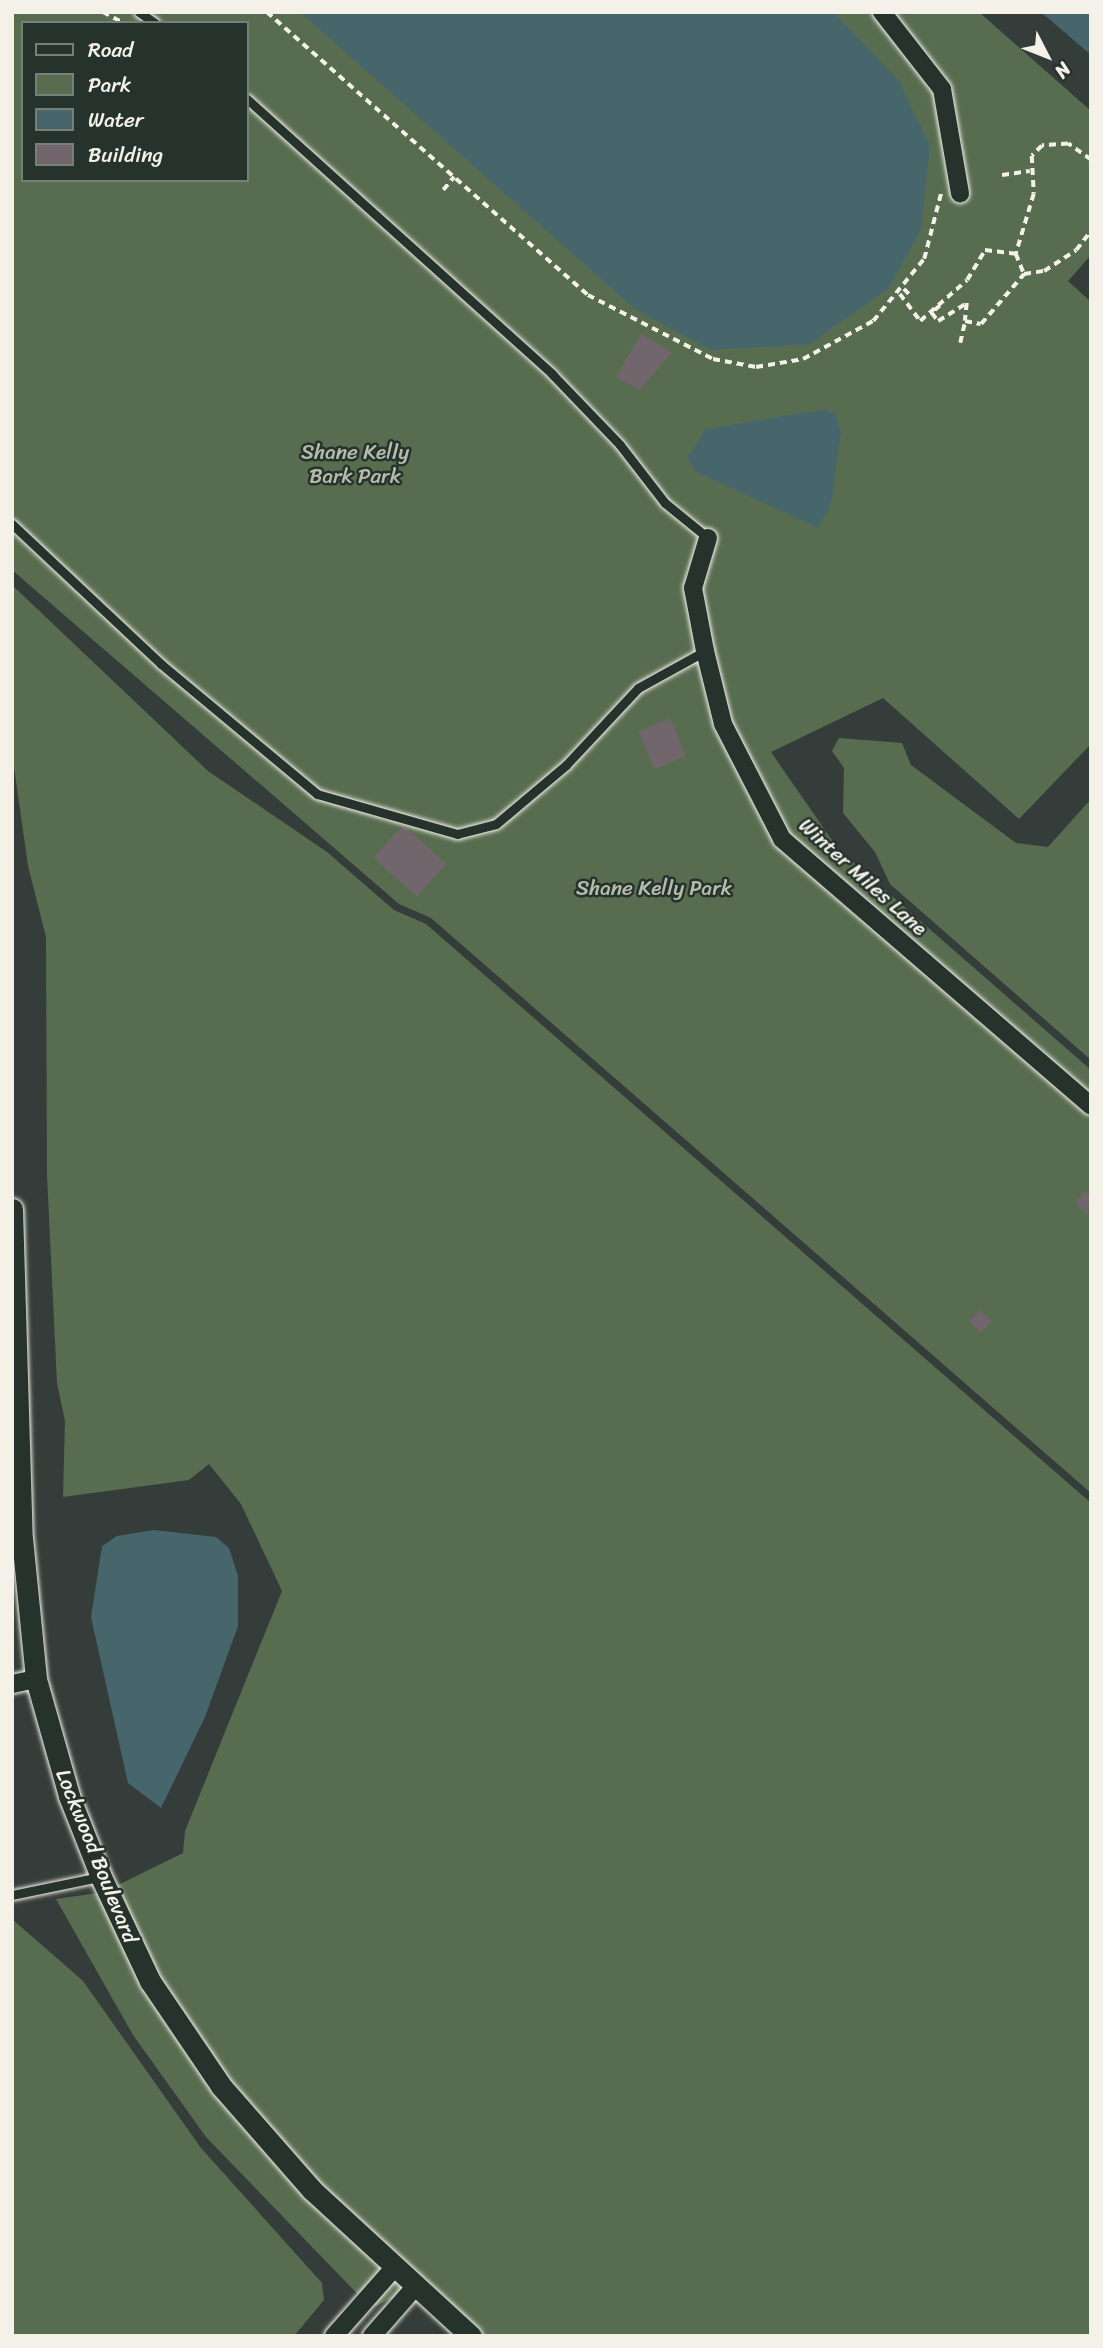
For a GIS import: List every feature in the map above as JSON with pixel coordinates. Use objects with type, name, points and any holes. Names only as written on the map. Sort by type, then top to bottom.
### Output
[{"type":"street","points":[[882,12],[942,89],[960,193]]},
{"type":"street","name":"Winter Miles Lane","points":[[708,538],[692,588],[705,651],[723,724],[782,839],[1091,1106]]},
{"type":"street","name":"Lockwood Boulevard","points":[[12,1209],[22,1538],[36,1679],[69,1796],[101,1877],[150,1981],[221,2086],[312,2190],[393,2269],[471,2336]]},
{"type":"street","points":[[12,1684],[36,1679]]},
{"type":"street","points":[[334,2336],[393,2269]]},
{"type":"street","points":[[372,2336],[415,2287]]},
{"type":"lane","points":[[248,100],[552,374],[620,445],[665,503],[708,538]]},
{"type":"lane","points":[[12,524],[161,664],[317,794],[457,834],[496,824],[566,765],[638,688],[705,651]]},
{"type":"lane","points":[[12,1895],[101,1877]]},
{"type":"path","points":[[103,12],[120,21]]},
{"type":"path","points":[[267,12],[588,295],[713,359],[756,367],[803,359],[873,321],[900,294],[924,259],[943,184]]},
{"type":"path","points":[[1024,274],[1016,254],[1034,194],[1030,171],[1035,151],[1052,143],[1068,144],[1091,160]]},
{"type":"path","points":[[1002,175],[1030,171]]},
{"type":"path","points":[[443,190],[454,177]]},
{"type":"path","points":[[965,321],[981,324],[1024,274],[1044,271],[1076,250],[1091,231]]},
{"type":"path","points":[[960,342],[967,303],[946,322],[932,313],[985,250],[1016,254]]},
{"type":"path","points":[[904,289],[911,296]]},
{"type":"path","points":[[900,294],[920,321],[937,302],[940,306]]},
{"type":"green space","name":"Shane Kelly Bark Park","points":[[12,12],[979,12],[1091,111],[1091,255],[1068,281],[1091,302],[1091,744],[1019,819],[883,698],[771,752],[838,849],[1091,1070],[1091,1493],[431,918],[399,904],[12,570]]},
{"type":"green space","points":[[12,585],[208,771],[327,852],[394,910],[426,924],[1091,1503],[1091,2336],[485,2336],[319,2184],[229,2081],[158,1977],[116,1886],[183,1853],[185,1831],[282,1591],[241,1504],[209,1464],[189,1480],[63,1497],[65,1421],[57,1383],[47,1175],[46,937],[28,866],[12,753]]},
{"type":"green space","points":[[839,738],[902,743],[911,765],[1016,843],[1048,847],[1091,799],[1091,1060],[890,884],[875,852],[843,813],[844,768],[832,751]]},
{"type":"green space","points":[[98,1893],[306,2197],[406,2292],[371,2308],[206,2137],[133,2035],[56,1899]]},
{"type":"green space","points":[[12,1919],[83,1981],[201,2148],[322,2283],[324,2300],[294,2336],[12,2336]]},
{"type":"water","points":[[300,12],[833,12],[899,81],[930,146],[921,229],[889,288],[810,344],[711,350],[636,310]]},
{"type":"water","points":[[1041,12],[1091,12],[1091,55]]},
{"type":"water","points":[[825,409],[836,415],[841,433],[831,504],[818,528],[694,471],[688,457],[705,429]]},
{"type":"water","points":[[154,1530],[216,1537],[229,1548],[238,1576],[238,1626],[205,1717],[161,1808],[128,1783],[91,1617],[102,1546],[117,1536]]},
{"type":"building","points":[[641,334],[672,352],[640,390],[616,377]]},
{"type":"building","points":[[670,718],[686,756],[655,769],[639,731]]},
{"type":"building","points":[[403,825],[446,864],[417,897],[374,858]]},
{"type":"building","points":[[1085,1191],[1091,1196],[1087,1214],[1075,1203]]},
{"type":"building","points":[[980,1310],[992,1321],[981,1333],[969,1322]]},
{"type":"park label","name":"Shane Kelly Park","points":[[654,888]]}]
